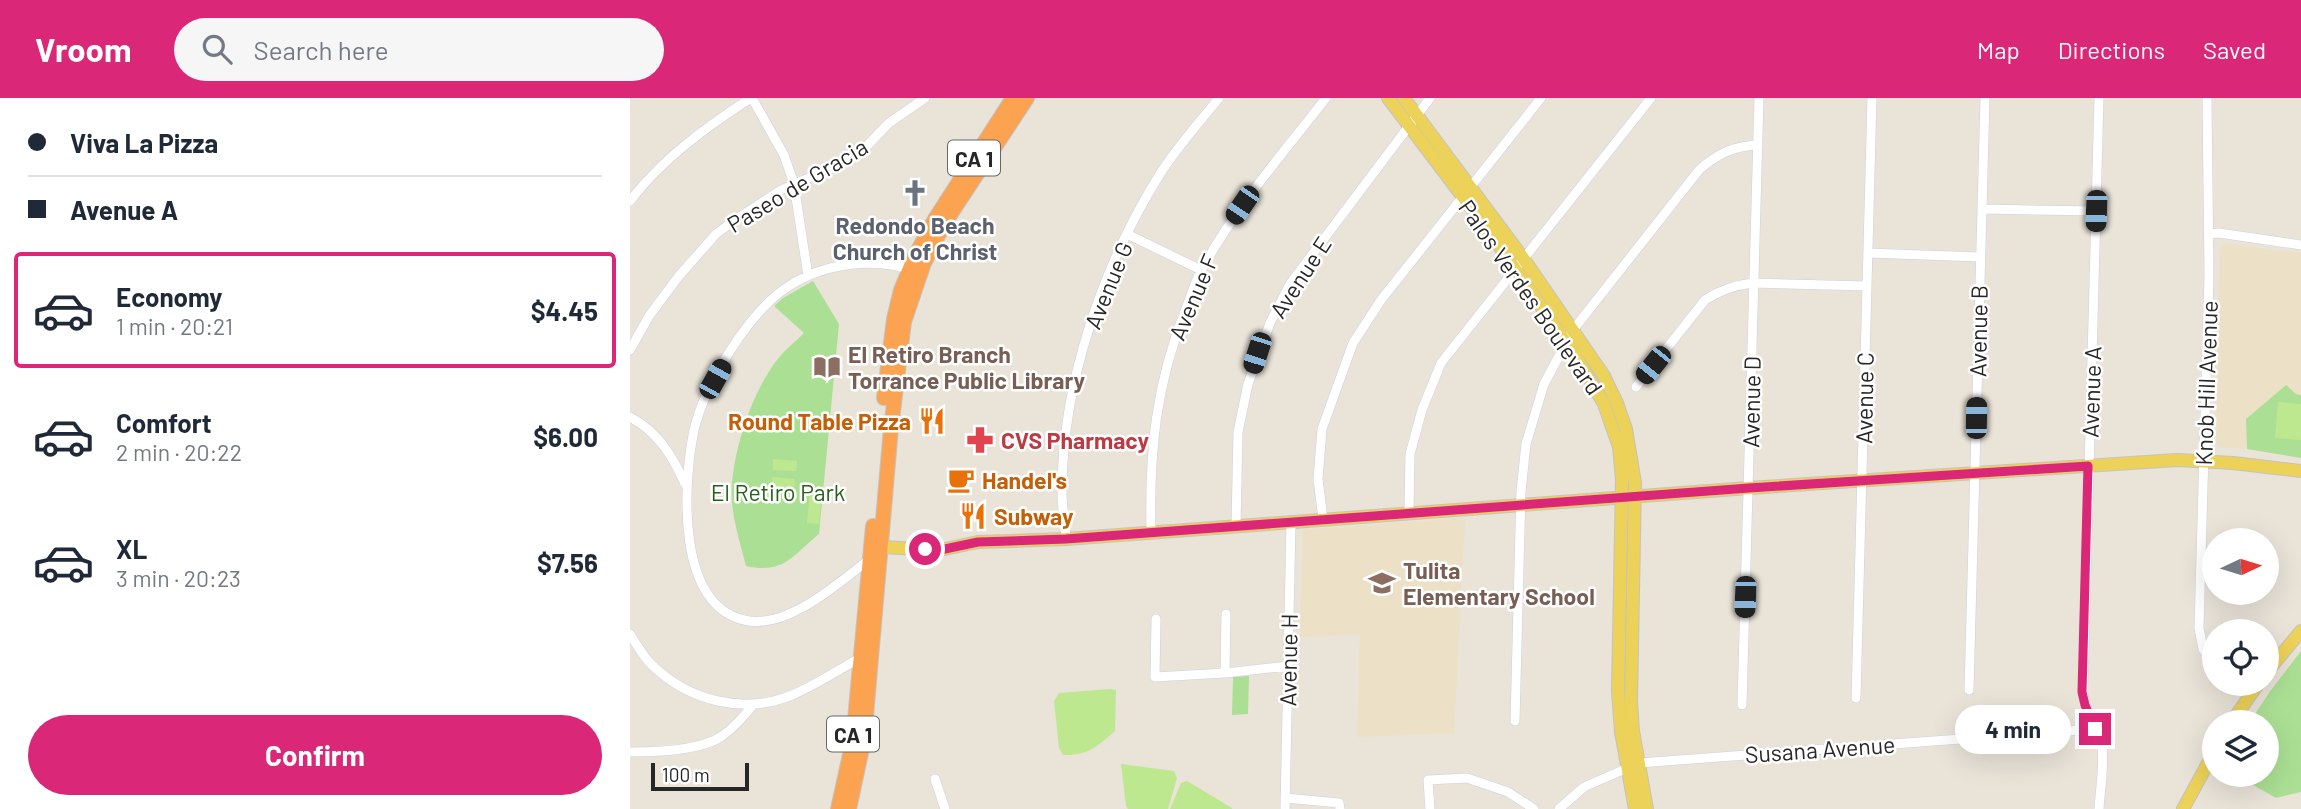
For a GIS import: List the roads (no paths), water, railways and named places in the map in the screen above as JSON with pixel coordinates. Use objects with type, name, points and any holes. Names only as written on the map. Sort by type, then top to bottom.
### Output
[{"type":"highway","name":"CA 1","points":[[838,809],[853,741],[881,547],[891,428],[904,322],[915,270],[935,219],[1013,98]]},
{"type":"highway","name":"CA 1","points":[[849,809],[864,738],[870,559],[887,365],[901,290],[1027,98]]},
{"type":"highway","points":[[887,365],[891,381],[887,424],[891,428]]},
{"type":"main road","name":"Palos Verdes Boulevard","points":[[1388,98],[1412,120],[1471,186],[1519,263],[1604,404],[1619,447],[1629,497]]},
{"type":"main road","name":"Palos Verdes Boulevard","points":[[1404,98],[1412,120],[1462,197],[1573,330],[1604,376],[1626,429],[1632,456],[1618,691],[1621,732],[1647,809]]},
{"type":"main road","points":[[870,559],[881,547],[940,550],[978,542],[1066,539],[1749,488],[2177,460],[2251,464],[2301,471]]},
{"type":"main road","points":[[2279,657],[2301,631]]},
{"type":"main road","name":"Palos Verdes Boulevard","points":[[1634,764],[1635,809]]},
{"type":"main road","points":[[2183,809],[2202,773]]},
{"type":"street","points":[[630,201],[682,148],[712,123],[751,98],[783,155],[794,184],[808,276]]},
{"type":"street","name":"Paseo de Gracia","points":[[630,349],[656,306],[694,257],[716,234],[758,204],[861,152],[889,123],[925,98]]},
{"type":"street","name":"Avenue G","points":[[1066,539],[1062,491],[1066,433],[1078,367],[1096,304],[1127,234],[1161,173],[1219,98]]},
{"type":"street","name":"Avenue F","points":[[1151,532],[1152,463],[1157,409],[1173,341],[1201,270],[1242,205],[1326,98]]},
{"type":"street","name":"Avenue E","points":[[1236,526],[1238,432],[1248,384],[1270,323],[1290,284],[1430,98]]},
{"type":"street","points":[[1323,519],[1318,479],[1322,429],[1353,343],[1381,300],[1541,98]]},
{"type":"street","points":[[1409,513],[1410,454],[1422,410],[1441,363],[1651,98]]},
{"type":"street","name":"Avenue D","points":[[1742,705],[1759,98]]},
{"type":"street","name":"Avenue C","points":[[1856,698],[1872,98]]},
{"type":"street","name":"Avenue B","points":[[1969,690],[1985,98]]},
{"type":"street","name":"Avenue A","points":[[2099,98],[2082,692],[2100,737],[2102,750],[2099,809]]},
{"type":"street","name":"Knob Hill Avenue","points":[[2202,644],[2199,628],[2209,234],[2207,98]]},
{"type":"street","points":[[1515,721],[1521,505],[1526,444],[1544,384],[1573,330],[1699,170],[1728,150],[1758,145]]},
{"type":"street","points":[[1982,209],[2096,211]]},
{"type":"street","points":[[2209,234],[2219,233],[2301,245]]},
{"type":"street","points":[[1127,234],[1201,270]]},
{"type":"street","points":[[1868,253],[1980,257]]},
{"type":"street","points":[[870,559],[830,591],[787,614],[768,620],[750,621],[729,615],[713,601],[698,572],[689,537],[686,485],[695,429],[707,393],[740,337],[767,305],[789,286],[822,270],[870,263],[915,270]]},
{"type":"street","points":[[1636,387],[1705,300],[1732,286],[1753,283],[1867,286]]},
{"type":"street","points":[[630,417],[646,426],[662,442],[674,458],[686,485]]},
{"type":"street","name":"Avenue H","points":[[1285,809],[1291,523]]},
{"type":"street","points":[[1225,673],[1226,614]]},
{"type":"street","points":[[1156,620],[1155,677],[1287,666]]},
{"type":"street","points":[[630,634],[650,664],[676,683],[723,703],[753,705],[793,695],[865,658]]},
{"type":"street","points":[[630,752],[674,750],[720,738],[753,705]]},
{"type":"street","name":"Susana Avenue","points":[[1559,809],[1584,788],[1634,764],[2095,729]]},
{"type":"street","points":[[1430,809],[1428,780],[1467,778],[1508,792],[1534,809]]},
{"type":"street","points":[[935,779],[945,809]]},
{"type":"street","points":[[1285,798],[1339,803],[1340,809]]},
{"type":"place","name":"Redondo Beach Church of Christ","points":[[915,193]]},
{"type":"place","name":"El Retiro Branch Torrance Public Library","points":[[827,367]]},
{"type":"place","name":"Round Table Pizza","points":[[932,421]]},
{"type":"place","name":"CVS Pharmacy","points":[[980,440]]},
{"type":"place","name":"Handel's","points":[[961,480]]},
{"type":"place","name":"Subway","points":[[973,516]]},
{"type":"place","name":"Tulita Elementary School","points":[[1382,583]]},
{"type":"park label","name":"El Retiro Park","points":[[778,492]]}]
